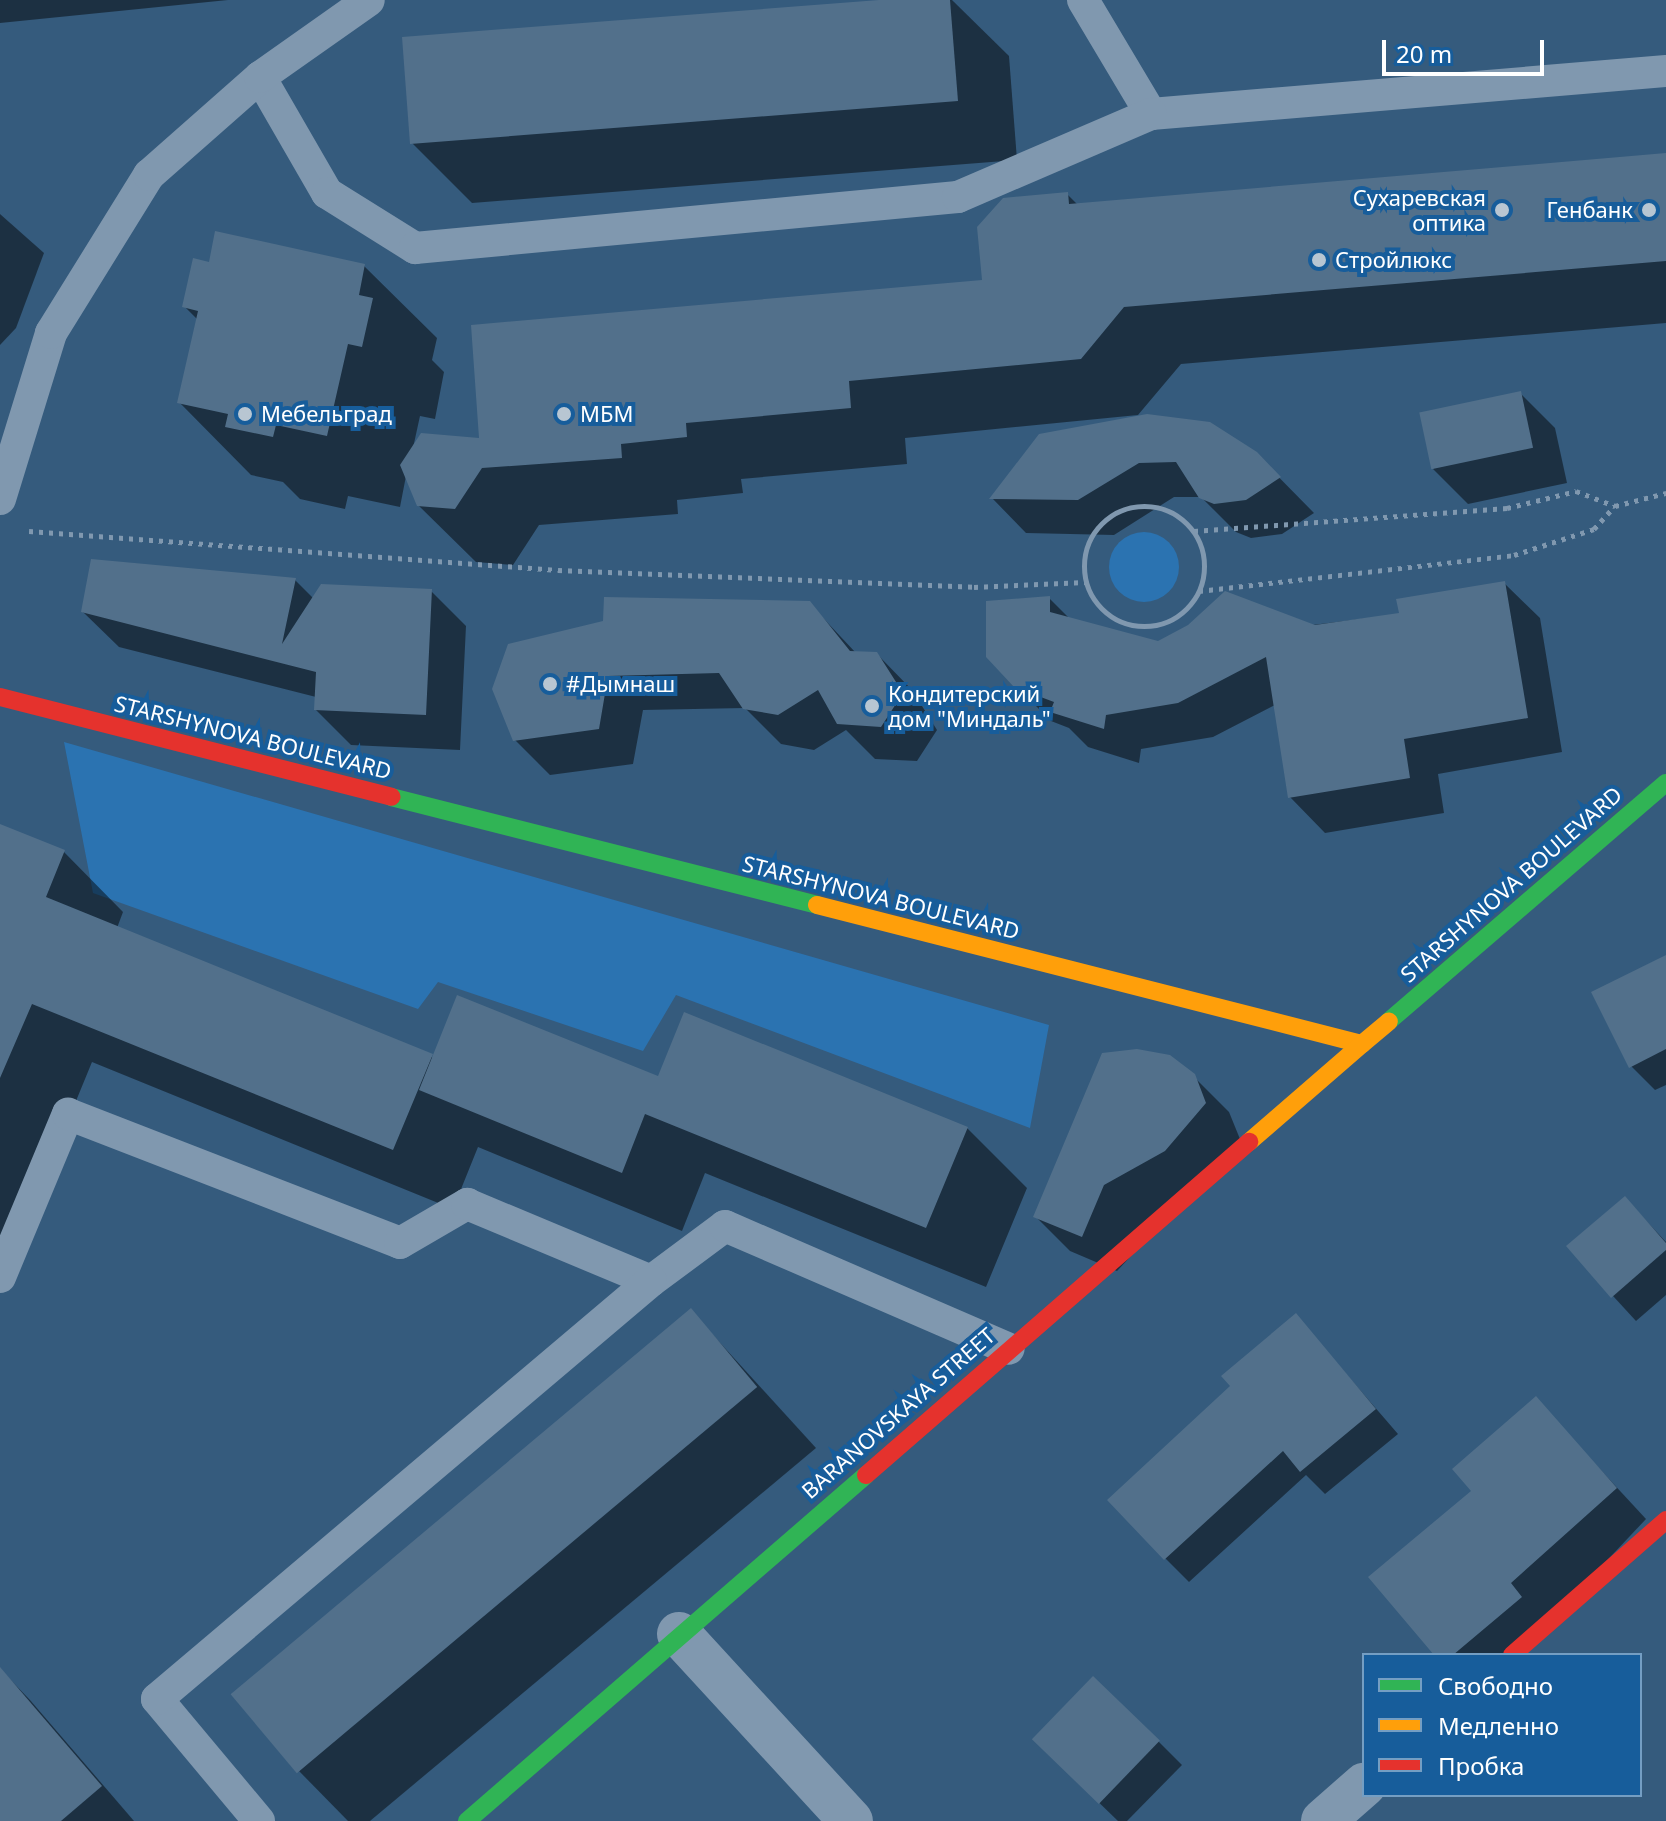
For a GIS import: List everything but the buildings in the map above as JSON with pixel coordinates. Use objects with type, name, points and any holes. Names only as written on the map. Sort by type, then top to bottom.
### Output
[{"type":"street","name":"STARSHYNOVA BOULEVARD","points":[[0,697],[1362,1044],[1666,783]]},
{"type":"street","name":"BARANOVSKAYA STREET","points":[[467,1821],[1362,1044]]},
{"type":"street","points":[[1514,1653],[1666,1520]]},
{"type":"street","points":[[679,1634],[851,1821]]},
{"type":"street","points":[[1323,1821],[1362,1787]]},
{"type":"lane","points":[[0,499],[51,333],[149,175],[260,77],[369,0]]},
{"type":"lane","points":[[1083,0],[1151,114]]},
{"type":"lane","points":[[260,77],[327,193],[415,248],[958,197],[1151,114],[1666,71]]},
{"type":"lane","points":[[0,1277],[68,1114],[400,1243],[467,1204],[651,1281]]},
{"type":"lane","points":[[259,1821],[157,1699],[651,1281],[725,1226],[1009,1349]]},
{"type":"path","points":[[1194,531],[1507,508],[1576,491],[1615,506]]},
{"type":"path","points":[[1199,591],[1514,555],[1594,529],[1615,506],[1666,493]]},
{"type":"path","points":[[1160,507],[1194,531],[1205,571],[1199,591],[1170,621],[1129,624],[1094,601],[1086,582],[1089,540],[1118,510],[1160,507]]},
{"type":"path","points":[[15,530],[558,570],[974,587],[1086,582]]},
{"type":"shaded area","points":[[1144,532],[1163,538],[1173,548],[1179,567],[1173,586],[1163,596],[1144,602],[1125,596],[1115,586],[1109,567],[1115,548],[1125,538]]},
{"type":"shaded area","points":[[64,742],[1049,1025],[1030,1128],[676,995],[643,1051],[438,982],[418,1009],[93,893]]},
{"type":"traffic: fast","points":[[1389,1021],[1666,783]]},
{"type":"traffic: fast","points":[[391,797],[817,905]]},
{"type":"traffic: fast","points":[[467,1821],[866,1475]]},
{"type":"traffic: slow","points":[[817,905],[1362,1044],[1389,1021]]},
{"type":"traffic: slow","points":[[1249,1142],[1362,1044]]},
{"type":"traffic: jam","points":[[0,697],[391,797]]},
{"type":"traffic: jam","points":[[866,1475],[1249,1142]]},
{"type":"traffic: jam","points":[[1514,1653],[1666,1520]]},
{"type":"place","name":"Сухаревская оптика","points":[[1502,210]]},
{"type":"place","name":"Генбанк","points":[[1649,210]]},
{"type":"place","name":"Стройлюкс","points":[[1319,260]]},
{"type":"place","name":"Мебельград","points":[[245,414]]},
{"type":"place","name":"МБМ","points":[[564,414]]},
{"type":"place","name":"#Дымнаш","points":[[550,684]]},
{"type":"place","name":"Кондитерский дом \"Миндаль\"","points":[[872,706]]}]
